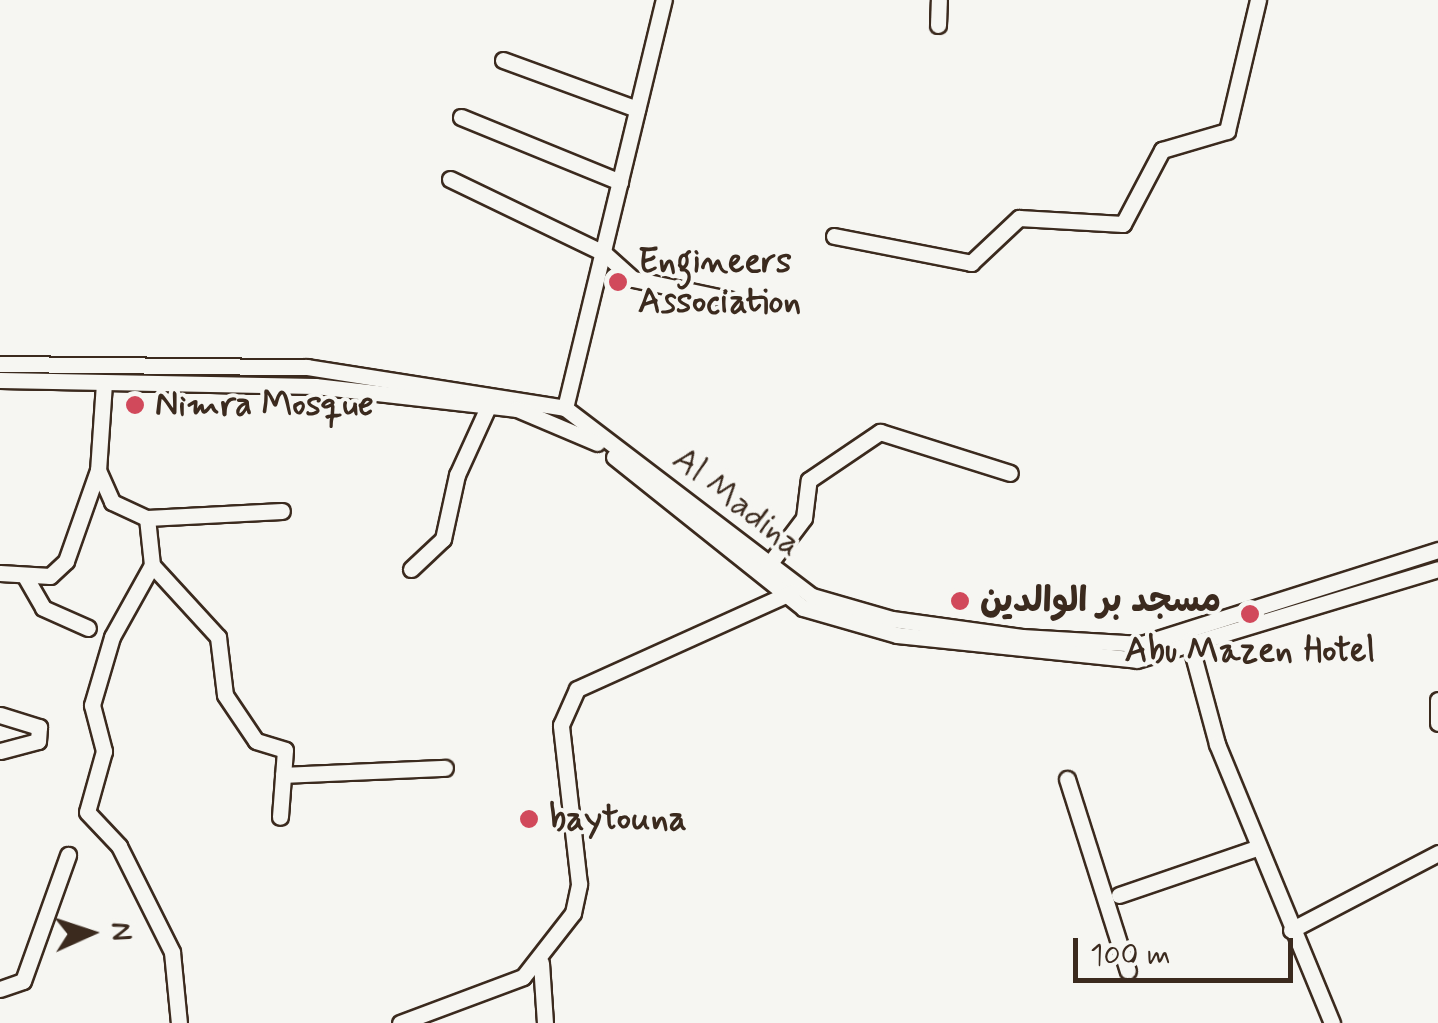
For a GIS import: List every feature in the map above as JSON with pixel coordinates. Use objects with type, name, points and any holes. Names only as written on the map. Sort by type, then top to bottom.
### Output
[{"type":"street","points":[[565,408],[664,0]]},
{"type":"street","points":[[938,25],[939,0]]},
{"type":"street","points":[[834,236],[970,263],[1020,218],[1122,224],[1162,150],[1227,131],[1258,0]]},
{"type":"street","points":[[504,60],[638,110]]},
{"type":"street","points":[[461,117],[620,182]]},
{"type":"street","points":[[450,179],[604,253],[633,279],[728,299]]},
{"type":"street","name":"Al Madina","points":[[0,364],[307,367],[565,408],[767,567],[792,592],[892,620],[1073,643],[1142,644],[1438,550]]},
{"type":"street","name":"Al Madina","points":[[0,380],[315,386],[488,407],[563,421],[594,440],[792,592],[896,635],[1084,660],[1191,649],[1438,568]]},
{"type":"street","points":[[0,573],[26,578],[50,576],[66,561],[98,470],[104,382]]},
{"type":"street","points":[[412,569],[443,539],[488,407]]},
{"type":"street","points":[[767,567],[804,518],[809,480],[880,432],[1010,473]]},
{"type":"street","points":[[98,470],[112,502],[147,518],[282,511]]},
{"type":"street","points":[[147,518],[152,565],[112,637],[92,705],[104,751],[87,812],[119,846],[172,952],[179,1023]]},
{"type":"street","points":[[152,565],[218,637],[225,696],[256,741],[286,750],[280,817]]},
{"type":"street","points":[[26,578],[43,608],[88,628]]},
{"type":"street","points":[[545,1023],[541,964],[579,884],[561,724],[577,689],[792,592]]},
{"type":"street","points":[[1186,632],[1259,848],[1332,1023]]},
{"type":"street","points":[[1438,700],[1438,723]]},
{"type":"street","points":[[0,715],[39,727],[38,741],[0,751]]},
{"type":"street","points":[[283,775],[445,768]]},
{"type":"street","points":[[1066,779],[1128,971]]},
{"type":"street","points":[[1119,895],[1259,848]]},
{"type":"street","points":[[1292,930],[1438,852]]},
{"type":"street","points":[[0,989],[24,981],[68,856]]},
{"type":"street","points":[[400,1023],[541,964]]},
{"type":"place","name":"Engineers Association","points":[[618,282]]},
{"type":"place","name":"Nimra Mosque","points":[[135,405]]},
{"type":"place","name":"مسجد بر الوالدين","points":[[960,601]]},
{"type":"place","name":"Abu Mazen Hotel","points":[[1250,614]]},
{"type":"place","name":"baytouna","points":[[529,819]]}]
